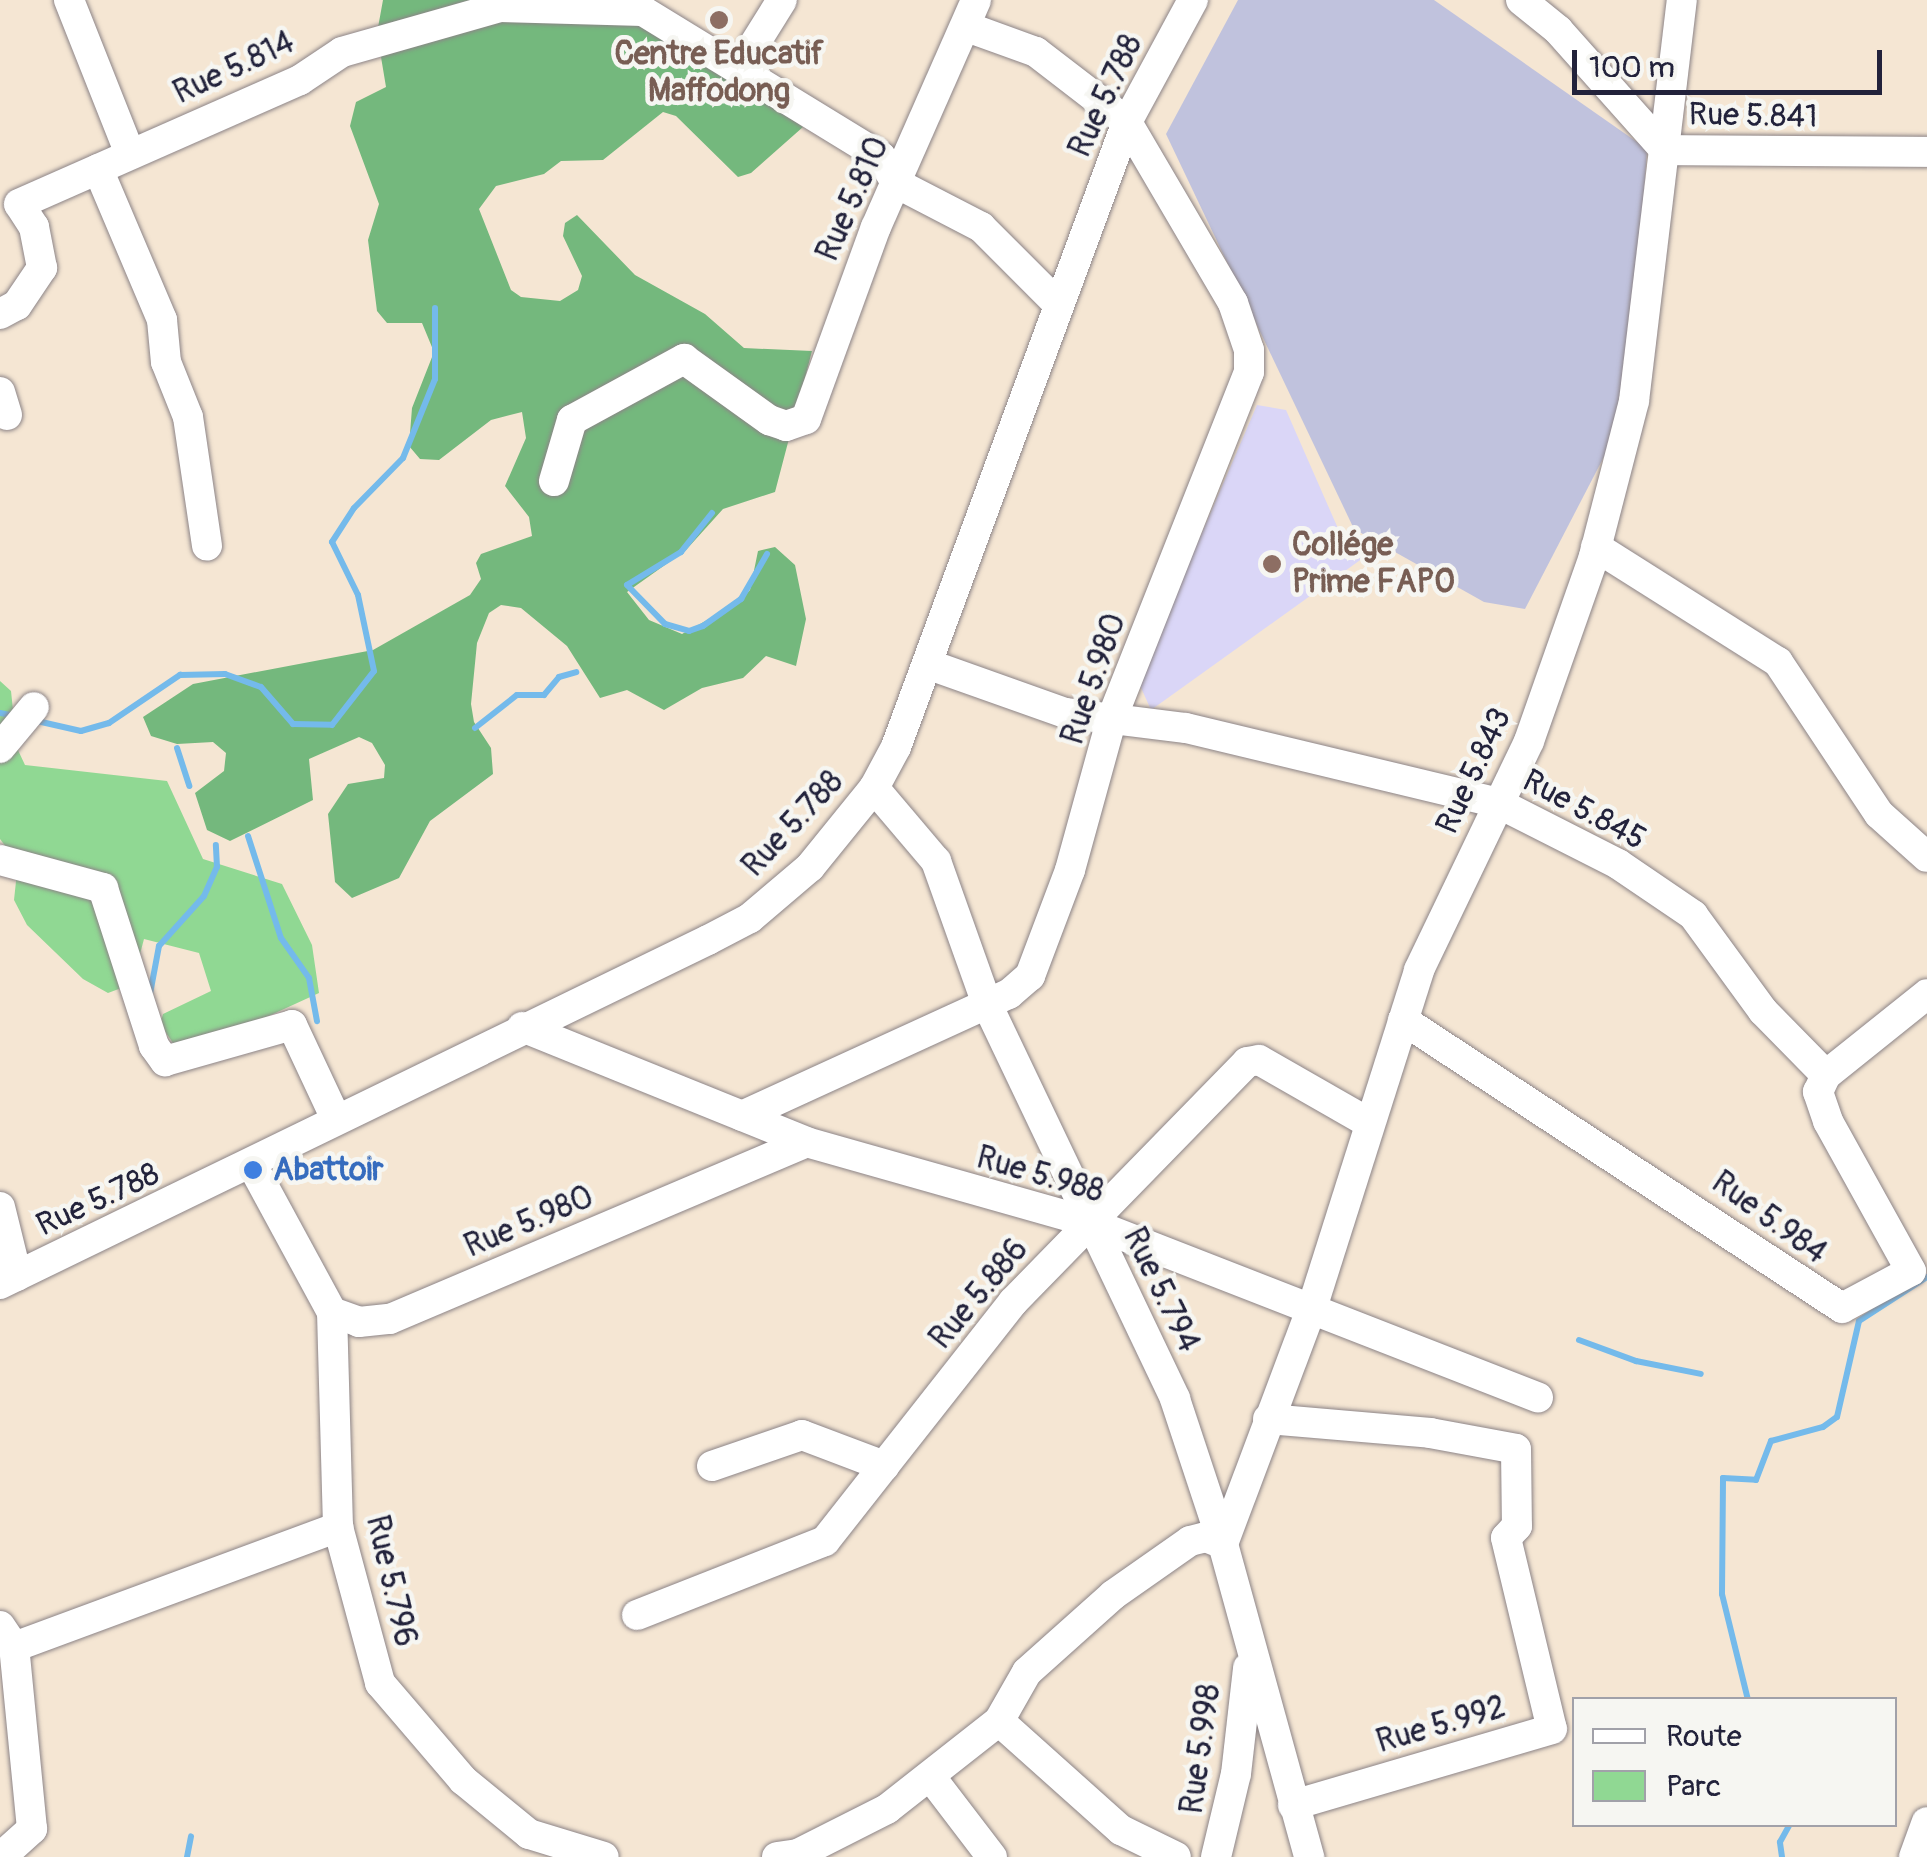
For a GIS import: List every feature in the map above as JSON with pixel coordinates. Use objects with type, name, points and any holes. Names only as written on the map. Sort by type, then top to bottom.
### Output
[{"type":"street","points":[[69,0],[130,154]]},
{"type":"street","points":[[739,69],[782,0]]},
{"type":"street","name":"Rue 5.788","points":[[8,1280],[251,1164],[335,1117],[750,918],[810,867],[874,788],[930,666],[1127,122],[1193,0]]},
{"type":"street","name":"Rue 5.841","points":[[1521,0],[1558,30],[1665,150],[1927,152]]},
{"type":"street","name":"Rue 5.843","points":[[1223,1544],[1313,1305],[1419,970],[1563,659],[1634,401],[1682,0]]},
{"type":"street","name":"Rue 5.814","points":[[0,314],[17,305],[42,268],[34,227],[19,204],[300,80],[342,52],[500,6],[639,5],[880,157],[896,183],[981,227],[1058,304]]},
{"type":"street","points":[[972,13],[1036,52],[1127,122]]},
{"type":"street","name":"Rue 5.810","points":[[554,480],[572,420],[684,359],[769,420],[795,426],[806,418],[896,183],[972,13]]},
{"type":"street","name":"Rue 5.980","points":[[742,1116],[1020,988],[1041,953],[1112,718],[1249,372],[1249,350],[1232,303],[1127,122]]},
{"type":"street","points":[[98,170],[162,320],[166,362],[188,417],[207,546]]},
{"type":"street","points":[[1596,547],[1778,662],[1880,814],[1927,857]]},
{"type":"street","name":"Rue 5.845","points":[[930,666],[1065,714],[1186,728],[1498,804],[1618,864],[1693,916],[1787,1039],[1826,1075]]},
{"type":"street","points":[[0,748],[34,707]]},
{"type":"street","name":"Rue 5.794","points":[[874,788],[936,861],[986,1004],[1088,1222],[1148,1334],[1223,1544],[1309,1857]]},
{"type":"street","points":[[0,860],[103,888],[154,1046],[165,1061],[292,1026],[335,1117]]},
{"type":"street","points":[[1826,1075],[1927,994]]},
{"type":"street","name":"Rue 5.984","points":[[1403,1020],[1608,1158],[1683,1198],[1828,1304],[1856,1306],[1919,1276],[1828,1121],[1818,1092],[1826,1075]]},
{"type":"street","name":"Rue 5.988","points":[[522,1027],[806,1142],[1088,1222],[1313,1305],[1538,1397]]},
{"type":"street","name":"Rue 5.886","points":[[637,1615],[825,1541],[1013,1302],[1253,1059],[1369,1123]]},
{"type":"street","name":"Rue 5.980","points":[[332,1312],[360,1322],[390,1319],[806,1142]]},
{"type":"street","name":"Rue 5.796","points":[[251,1164],[332,1312],[338,1527],[380,1682],[463,1780],[529,1845],[604,1857]]},
{"type":"street","points":[[0,1206],[8,1280]]},
{"type":"street","name":"Rue 5.992","points":[[1268,1419],[1516,1448],[1518,1526],[1506,1538],[1552,1728],[1293,1805]]},
{"type":"street","points":[[712,1466],[802,1435],[884,1466]]},
{"type":"street","points":[[1,1857],[32,1829],[7,1637],[338,1527]]},
{"type":"street","points":[[777,1857],[798,1854],[888,1809],[998,1721],[1027,1672],[1113,1595],[1190,1541],[1223,1544]]},
{"type":"street","name":"Rue 5.998","points":[[1216,1857],[1236,1774],[1250,1650]]},
{"type":"street","points":[[998,1721],[1121,1830],[1176,1857]]},
{"type":"street","points":[[930,1776],[992,1857]]},
{"type":"street","points":[[1914,1857],[1927,1822]]},
{"type":"shaded area","points":[[1238,0],[1434,0],[1647,149],[1634,341],[1609,447],[1525,609],[1484,602],[1354,529],[1166,134]]},
{"type":"shaded area","name":"Collége Prime FAPO","points":[[1257,405],[1286,410],[1340,533],[1370,553],[1151,710],[1138,681]]},
{"type":"green space","points":[[383,0],[611,0],[692,47],[803,127],[751,173],[738,177],[676,116],[663,112],[603,160],[561,161],[544,174],[496,186],[479,209],[511,290],[521,297],[560,301],[578,290],[582,276],[563,236],[565,223],[577,215],[635,275],[705,314],[744,348],[812,351],[775,492],[723,509],[686,550],[627,592],[649,620],[682,634],[736,604],[750,590],[758,551],[775,547],[795,565],[806,619],[796,666],[766,656],[743,678],[702,688],[664,710],[627,690],[600,698],[567,646],[521,608],[501,605],[489,613],[477,643],[471,704],[474,722],[491,748],[493,774],[430,821],[399,878],[352,898],[335,882],[328,814],[348,784],[384,778],[385,765],[372,743],[359,737],[309,759],[313,800],[230,841],[207,830],[195,793],[224,771],[226,753],[213,742],[177,744],[151,736],[143,717],[193,684],[373,650],[470,595],[481,579],[476,563],[481,554],[532,536],[529,517],[505,486],[526,438],[522,412],[491,420],[439,460],[420,459],[409,446],[412,408],[434,352],[422,323],[387,323],[377,311],[368,240],[379,204],[350,126],[356,102],[386,87],[377,33]]},
{"type":"green space","points":[[0,681],[11,691],[17,748],[25,765],[167,781],[203,859],[282,884],[312,945],[319,993],[212,1042],[175,1046],[160,1024],[163,1014],[211,991],[199,953],[144,939],[132,984],[108,993],[83,979],[27,925],[14,900],[18,863],[0,839]]},
{"type":"waterway","points":[[37,721],[81,731],[109,723],[180,675],[225,674],[261,687],[293,724],[332,725],[374,671],[358,595],[332,542],[354,508],[403,458],[435,379],[435,308]]},
{"type":"waterway","points":[[712,513],[681,552],[627,585],[665,624],[689,631],[703,626],[741,599],[767,554]]},
{"type":"waterway","points":[[475,728],[517,695],[544,695],[559,677],[576,672]]},
{"type":"waterway","points":[[0,713],[15,716]]},
{"type":"waterway","points":[[177,748],[189,786]]},
{"type":"waterway","points":[[248,836],[281,938],[309,978],[317,1021]]},
{"type":"waterway","points":[[150,994],[159,946],[204,896],[217,867],[216,845]]},
{"type":"waterway","points":[[1747,1697],[1722,1594],[1723,1478],[1756,1480],[1771,1441],[1823,1427],[1837,1417],[1859,1321],[1927,1277]]},
{"type":"waterway","points":[[1579,1340],[1636,1361],[1701,1374]]},
{"type":"waterway","points":[[1782,1857],[1780,1842],[1788,1827]]},
{"type":"waterway","points":[[187,1857],[191,1836]]},
{"type":"place","name":"Centre Educatif Maffodong","points":[[719,20]]},
{"type":"place","name":"Collége Prime FAPO","points":[[1272,564]]},
{"type":"place","name":"Abattoir","points":[[253,1170]]}]
